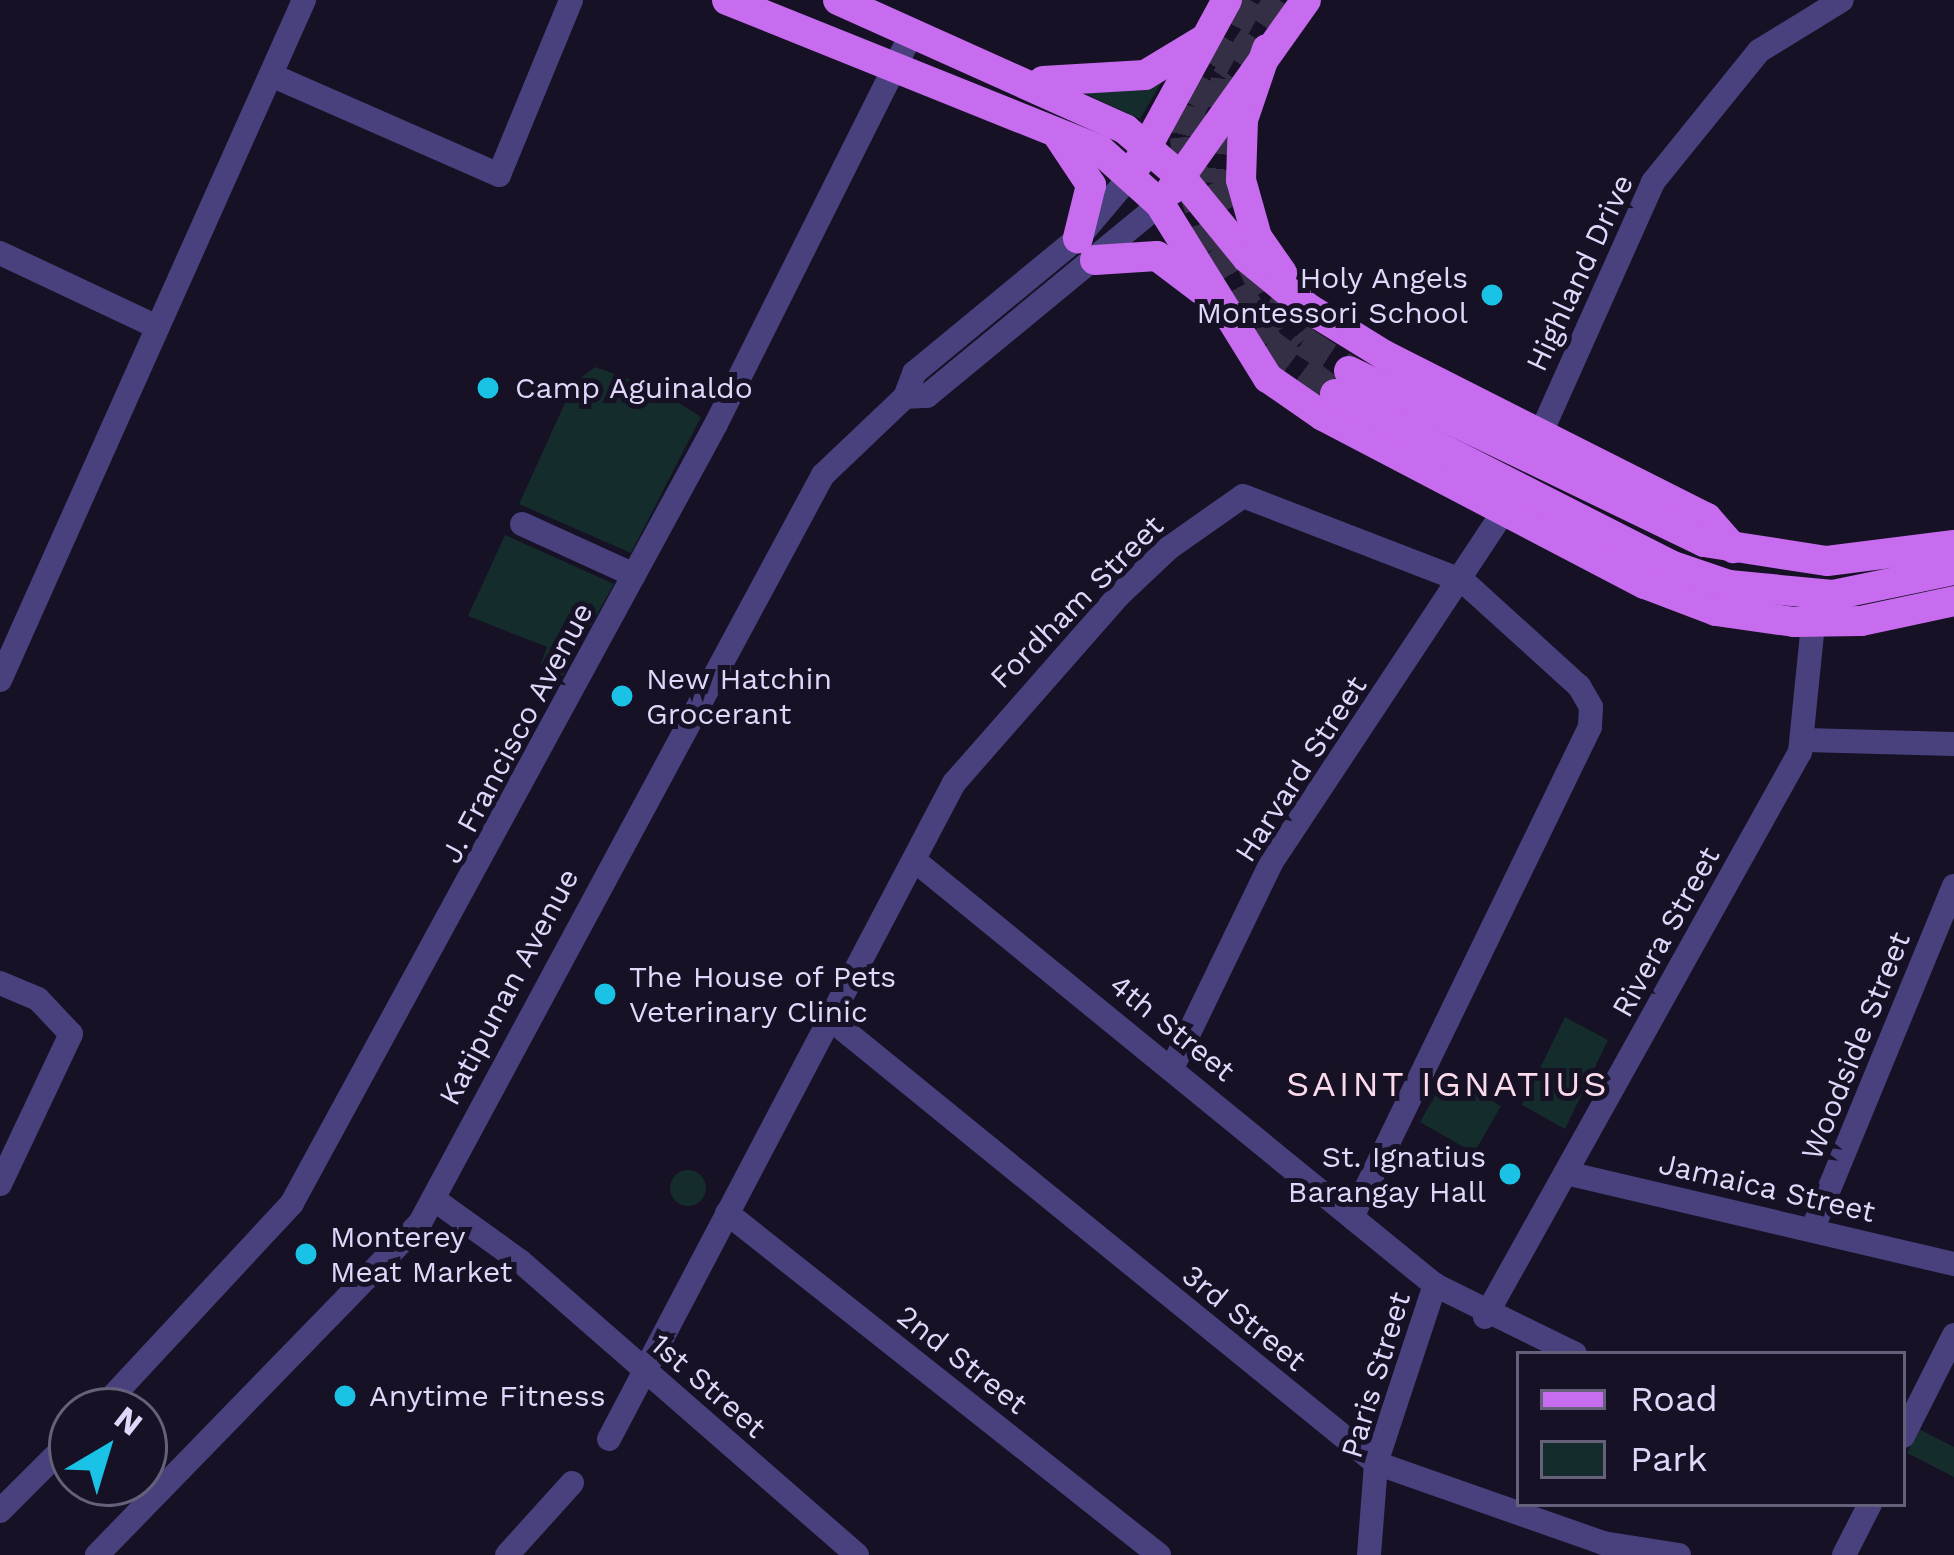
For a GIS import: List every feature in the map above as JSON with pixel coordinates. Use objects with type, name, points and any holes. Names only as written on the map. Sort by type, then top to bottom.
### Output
[{"type":"main road","points":[[727,0],[892,71],[1047,123],[1132,174],[1160,204],[1268,378],[1355,433],[1664,593],[1730,614],[1813,623],[1954,601]]},
{"type":"main road","points":[[838,0],[1014,76],[1148,146],[1181,177],[1247,258],[1327,321],[1707,518],[1733,548]]},
{"type":"main road","name":"Katipunan Avenue","points":[[1132,174],[1227,0]]},
{"type":"main road","name":"Katipunan Avenue","points":[[1160,204],[1306,0]]},
{"type":"main road","points":[[1014,76],[1119,81],[1175,63],[1205,40]]},
{"type":"main road","points":[[1267,49],[1243,120],[1244,196],[1271,259],[1327,321]]},
{"type":"main road","points":[[1047,123],[1091,185],[1087,249],[1163,258],[1225,313]]},
{"type":"main road","points":[[1342,382],[1670,529],[1733,548],[1827,561],[1947,547],[1832,595],[1729,585],[1670,565],[1342,382]]},
{"type":"street","points":[[0,680],[304,0]]},
{"type":"street","points":[[271,74],[499,175],[572,0]]},
{"type":"street","name":"Highland Drive","points":[[1540,435],[1601,289],[1653,182],[1759,51],[1842,0]]},
{"type":"street","name":"J. Francisco Avenue","points":[[121,1387],[292,1203],[634,575],[912,32]]},
{"type":"street","name":"Katipunan Avenue","points":[[1087,249],[1132,174]]},
{"type":"street","name":"Katipunan Avenue","points":[[97,1555],[370,1279],[438,1193],[811,491],[905,397],[927,396],[1087,249],[1160,204]]},
{"type":"street","points":[[0,253],[157,327]]},
{"type":"street","name":"Fordham Street","points":[[608,1439],[648,1374],[727,1213],[954,783],[1059,654],[1168,548],[1228,504],[1262,499],[1463,581],[1579,686],[1590,727],[1353,1214]]},
{"type":"street","name":"Harvard Street","points":[[1173,1066],[1271,863],[1463,581],[1500,517]]},
{"type":"street","points":[[522,524],[634,575]]},
{"type":"street","name":"Rivera Street","points":[[1486,1317],[1805,740],[1813,623]]},
{"type":"street","points":[[1805,740],[1954,744]]},
{"type":"street","name":"4th Street","points":[[914,860],[1173,1066],[1435,1286],[1486,1317],[1568,1351]]},
{"type":"street","name":"Woodside Street","points":[[1813,1228],[1954,886]]},
{"type":"street","points":[[0,983],[38,999],[71,1034],[0,1184]]},
{"type":"street","name":"3rd Street","points":[[829,1018],[1376,1462],[1602,1549],[1679,1555]]},
{"type":"street","name":"Jamaica Street","points":[[1566,1173],[1954,1264]]},
{"type":"street","name":"1st Street","points":[[438,1193],[857,1555]]},
{"type":"street","name":"2nd Street","points":[[727,1213],[1159,1555]]},
{"type":"street","name":"Paris Street","points":[[1369,1555],[1376,1462],[1435,1286]]},
{"type":"street","points":[[1906,1425],[1954,1335]]},
{"type":"street","points":[[0,1511],[48,1463]]},
{"type":"street","points":[[507,1555],[572,1483]]},
{"type":"street","points":[[1844,1555],[1868,1507]]},
{"type":"green space","points":[[1164,78],[1140,119],[1086,94]]},
{"type":"green space","points":[[595,367],[655,388],[701,417],[631,553],[519,504],[574,383]]},
{"type":"green space","points":[[505,535],[614,584],[563,676],[541,664],[547,647],[468,616]]},
{"type":"green space","points":[[1565,1017],[1608,1040],[1565,1129],[1522,1105]]},
{"type":"green space","points":[[1447,1075],[1501,1106],[1474,1153],[1420,1122]]},
{"type":"green space","points":[[688,1170],[701,1175],[706,1188],[701,1201],[688,1206],[675,1201],[670,1188],[675,1175]]},
{"type":"green space","points":[[1919,1429],[1954,1447],[1954,1477],[1907,1453]]},
{"type":"tunnel","points":[[1250,0],[1192,106],[1185,137],[1189,180],[1215,249],[1268,343],[1335,394]]},
{"type":"tunnel","points":[[1279,0],[1226,79],[1213,183],[1269,300],[1303,341],[1349,371]]},
{"type":"place","name":"Holy Angels Montessori School","points":[[1492,295]]},
{"type":"place","name":"Camp Aguinaldo","points":[[488,388]]},
{"type":"place","name":"New Hatchin Grocerant","points":[[622,696]]},
{"type":"place","name":"The House of Pets Veterinary Clinic","points":[[605,994]]},
{"type":"place","name":"St. Ignatius Barangay Hall","points":[[1510,1174]]},
{"type":"place","name":"Monterey Meat Market","points":[[306,1254]]},
{"type":"place","name":"Anytime Fitness","points":[[345,1396]]},
{"type":"district","name":"SAINT IGNATIUS","points":[[1448,1085]]}]
